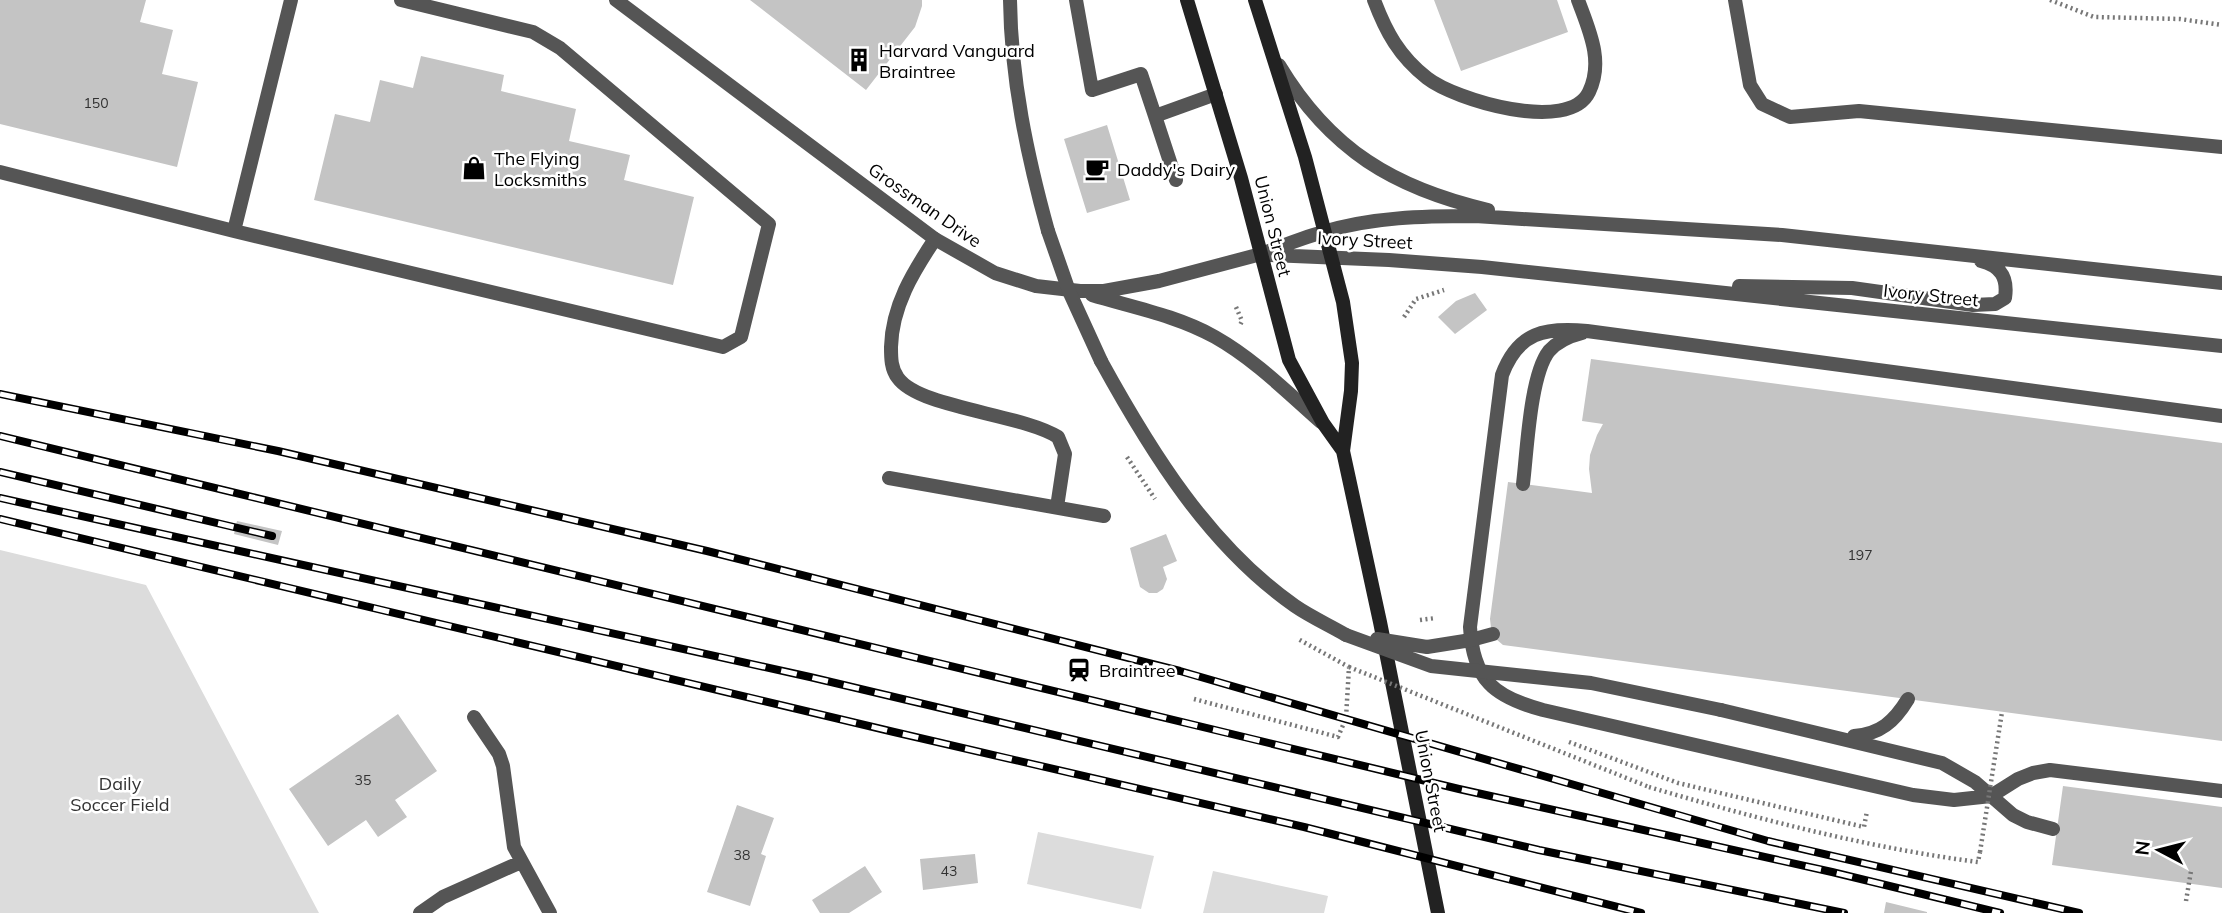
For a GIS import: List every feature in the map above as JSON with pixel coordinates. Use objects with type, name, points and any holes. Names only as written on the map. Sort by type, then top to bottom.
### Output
[{"type":"main road","name":"Union Street","points":[[1187,0],[1216,94],[1289,360],[1322,423],[1343,451]]},
{"type":"main road","name":"Union Street","points":[[1255,0],[1305,157],[1343,302],[1352,363],[1343,451],[1383,635],[1438,913]]},
{"type":"street","points":[[234,231],[291,0]]},
{"type":"street","points":[[0,173],[723,347],[741,337],[769,223],[551,43],[533,32],[401,0]]},
{"type":"street","name":"Grossman Drive","points":[[616,0],[935,239],[995,273],[1036,286],[1080,291],[1132,288],[1261,254]]},
{"type":"street","points":[[1010,0],[1012,46],[1021,119],[1048,230],[1069,291],[1101,362],[1147,440],[1206,524],[1251,569],[1288,600],[1346,635],[1432,666],[1591,683],[1721,710],[1942,763],[1976,782],[2013,815],[2053,829]]},
{"type":"street","points":[[1076,0],[1092,90],[1142,74],[1176,180]]},
{"type":"street","points":[[1374,0],[1386,33],[1399,50],[1426,77],[1444,90],[1487,105],[1548,112],[1575,107],[1588,94],[1594,76],[1596,51],[1578,0]]},
{"type":"street","points":[[1735,0],[1750,85],[1762,104],[1790,117],[1859,111],[2222,147]]},
{"type":"street","points":[[1272,54],[1289,82],[1328,129],[1375,168],[1418,189],[1444,198],[1524,218]]},
{"type":"street","points":[[1155,116],[1216,94]]},
{"type":"street","name":"Ivory Street","points":[[1261,254],[1325,231],[1367,222],[1475,216],[1782,235],[2222,283]]},
{"type":"street","points":[[935,239],[909,281],[896,313],[891,344],[893,370],[905,385],[926,396],[1037,427],[1058,437],[1065,454],[1058,508]]},
{"type":"street","name":"Ivory Street","points":[[1261,254],[1482,267],[2222,346]]},
{"type":"street","points":[[1647,284],[1852,288],[1973,304],[1995,304],[2005,298],[2007,287],[2003,274],[1993,264],[1963,255]]},
{"type":"street","points":[[1080,291],[1173,320],[1213,336],[1252,362],[1322,423]]},
{"type":"street","points":[[2222,416],[1587,331],[1566,329],[1536,334],[1514,350],[1502,375],[1470,610],[1471,645],[1475,663],[1483,678],[1511,700],[1543,710],[1913,795],[1954,800],[1991,796],[2018,779],[2050,770],[2222,791]]},
{"type":"street","points":[[1523,484],[1534,397],[1542,364],[1549,352],[1559,343],[1587,331]]},
{"type":"street","points":[[889,478],[1104,516]]},
{"type":"street","points":[[1346,635],[1427,647],[1493,634]]},
{"type":"street","points":[[1835,736],[1853,737],[1878,731],[1899,714],[1908,699]]},
{"type":"street","points":[[474,717],[499,754],[503,766],[511,832],[521,862],[550,913]]},
{"type":"street","points":[[420,913],[443,897],[521,862]]},
{"type":"path","points":[[2050,0],[2094,17],[2180,19],[2222,25]]},
{"type":"path","points":[[1236,307],[1245,322],[1236,330]]},
{"type":"path","points":[[1417,620],[1436,618]]},
{"type":"path","points":[[1194,699],[1338,737],[1346,718],[1349,667],[1649,787],[1731,810],[1923,855],[1978,862],[2002,712]]},
{"type":"path","points":[[1502,729],[1507,717]]},
{"type":"path","points":[[1565,741],[1654,775],[1709,791],[1864,827],[1867,811]]},
{"type":"path","points":[[2186,901],[2191,872]]},
{"type":"green space","name":"Daily Soccer Field","points":[[0,550],[146,585],[319,913],[0,913]]},
{"type":"green space","points":[[1038,832],[1154,856],[1141,909],[1027,884]]},
{"type":"green space","points":[[1213,871],[1328,896],[1324,913],[1203,913]]},
{"type":"building","points":[[0,0],[146,0],[140,22],[173,30],[162,74],[198,82],[177,167],[0,124]]},
{"type":"building","name":"Harvard Vanguard Braintree","points":[[750,0],[922,0],[922,6],[915,27],[866,90]]},
{"type":"building","points":[[1434,0],[1557,0],[1568,32],[1461,71]]},
{"type":"building","name":"The Flying Locksmiths","points":[[421,56],[504,75],[501,91],[576,109],[569,141],[630,155],[624,180],[694,197],[673,285],[314,200],[335,114],[370,122],[380,80],[413,88]]},
{"type":"building","name":"Daddy's Dairy","points":[[1107,125],[1130,200],[1087,213],[1064,139]]},
{"type":"building","points":[[1475,293],[1487,310],[1455,334],[1438,317],[1456,301]]},
{"type":"building","points":[[1591,359],[2222,443],[2222,741],[1503,645],[1496,639],[1490,619],[1508,482],[1592,493],[1590,455],[1603,424],[1582,421]]},
{"type":"building","points":[[237,521],[282,531],[278,545],[234,534]]},
{"type":"building","points":[[1166,534],[1177,561],[1163,567],[1167,579],[1163,589],[1157,593],[1149,593],[1140,587],[1130,548]]},
{"type":"building","points":[[398,714],[437,771],[395,800],[407,817],[378,837],[366,820],[328,846],[289,789]]},
{"type":"building","points":[[2063,786],[2222,807],[2222,888],[2052,865]]},
{"type":"building","points":[[737,805],[774,818],[761,854],[766,856],[750,906],[707,892]]},
{"type":"building","points":[[975,854],[978,883],[923,890],[920,859]]},
{"type":"building","points":[[865,866],[882,892],[849,913],[820,913],[812,900]]},
{"type":"building","points":[[1886,902],[1927,912],[1927,913],[1884,913]]},
{"type":"railway","points":[[0,394],[278,451],[707,551],[1180,671],[1768,841],[2079,913]]},
{"type":"railway","points":[[0,436],[1459,789],[1832,872],[2000,913]]},
{"type":"railway","points":[[0,472],[272,536]]},
{"type":"railway","points":[[0,498],[810,677],[1539,850],[1844,913]]},
{"type":"railway","points":[[0,519],[1304,827],[1641,913]]},
{"type":"place","name":"Harvard Vanguard Braintree","points":[[859,60]]},
{"type":"place","name":"The Flying Locksmiths","points":[[474,168]]},
{"type":"place","name":"Daddy's Dairy","points":[[1097,169]]},
{"type":"place","name":"Braintree","points":[[1079,670]]}]
